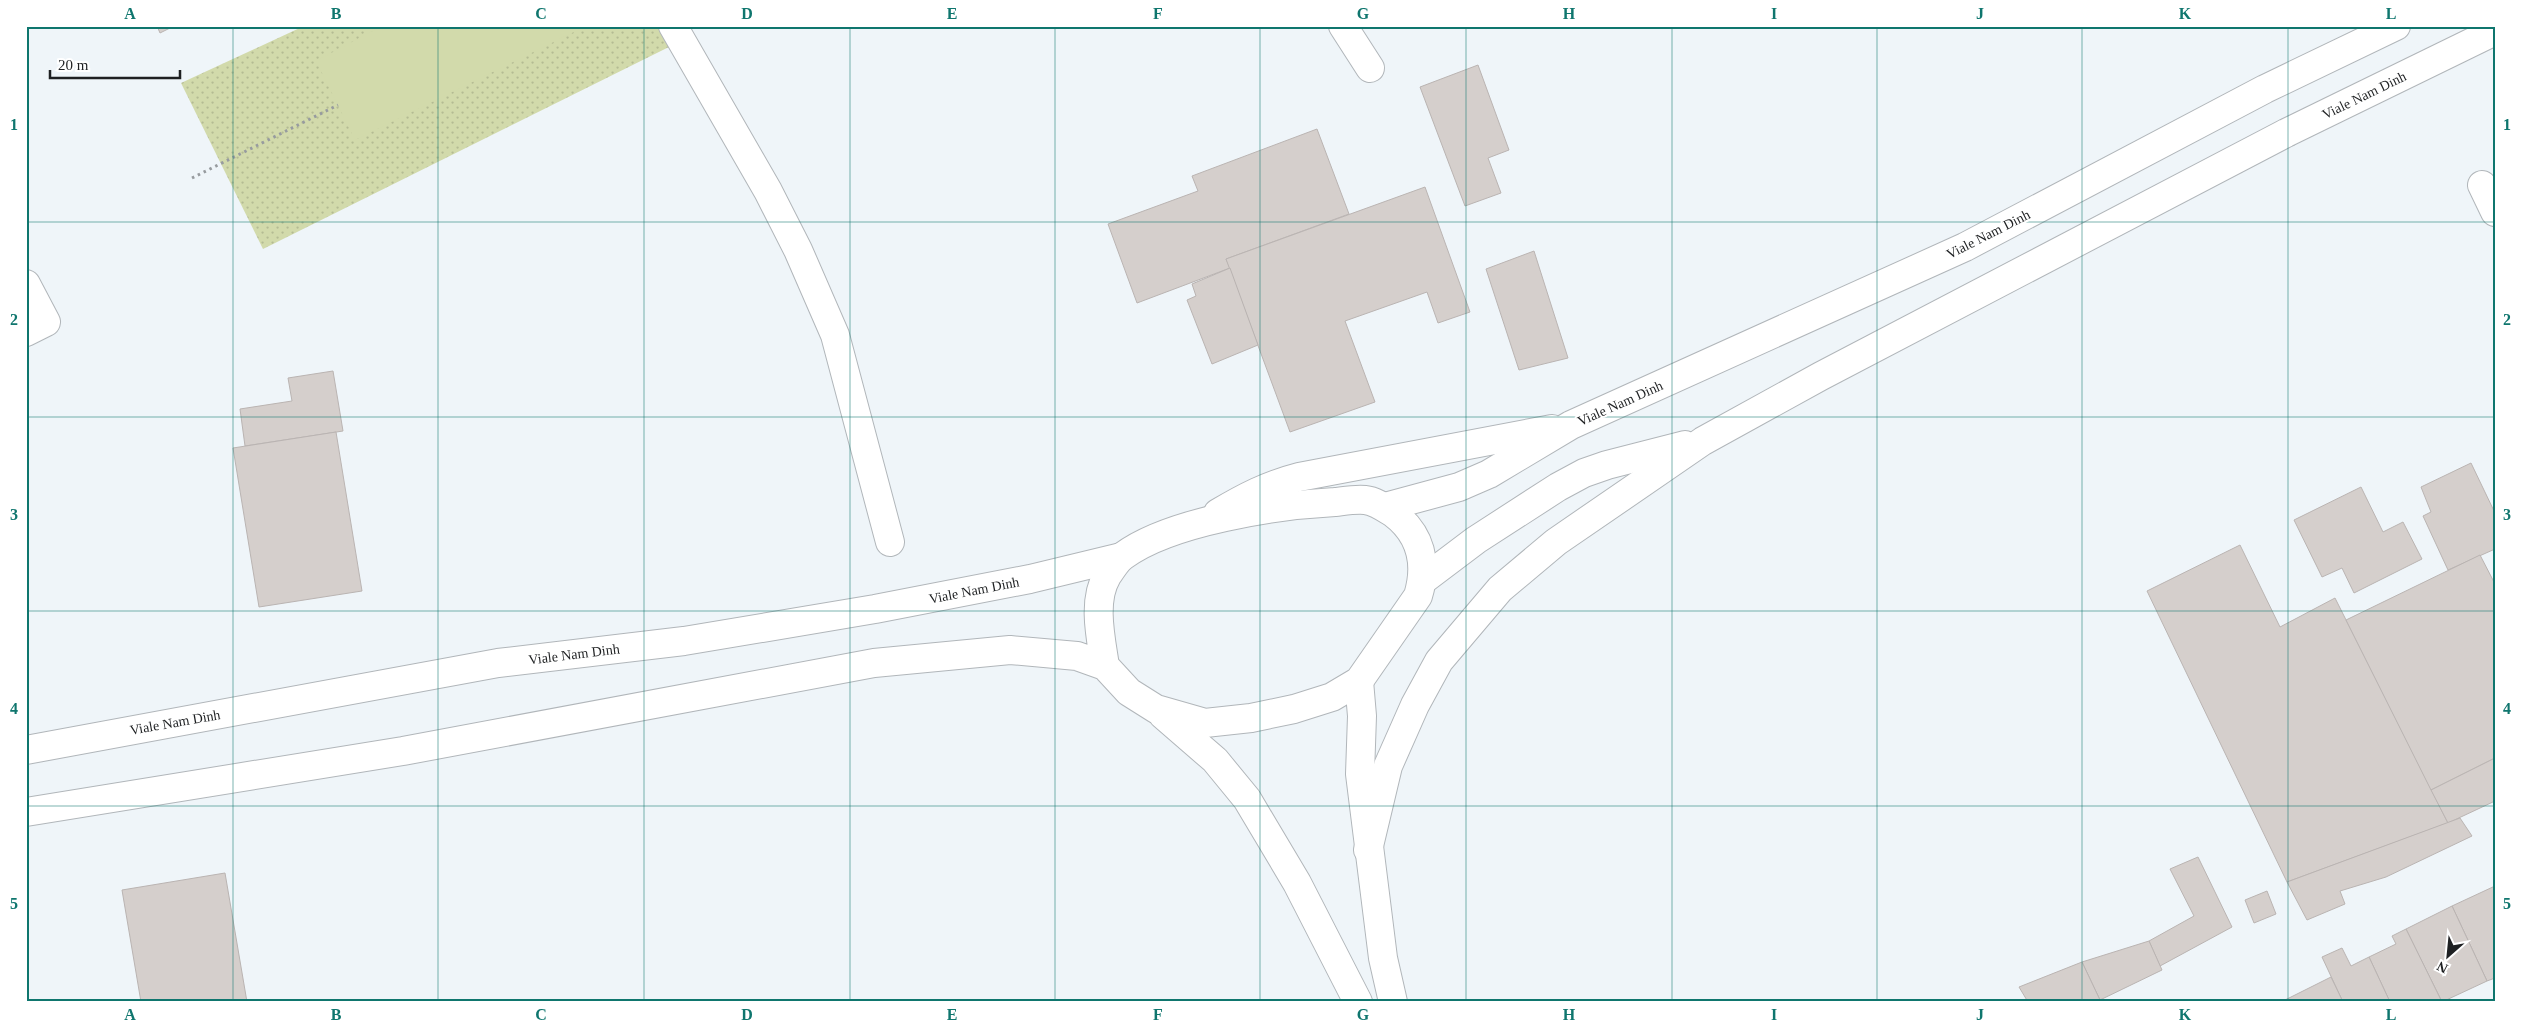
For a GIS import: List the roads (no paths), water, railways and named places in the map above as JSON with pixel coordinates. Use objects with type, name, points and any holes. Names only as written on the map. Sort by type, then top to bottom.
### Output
[{"type":"main road","points":[[673,26],[768,191],[798,250],[835,336],[890,542]]},
{"type":"main road","points":[[1343,26],[1370,68]]},
{"type":"main road","name":"Viale Nam Dinh","points":[[1571,425],[1965,247],[2265,89],[2396,26]]},
{"type":"main road","name":"Viale Nam Dinh","points":[[1703,441],[1820,376],[2286,133],[2495,31]]},
{"type":"main road","points":[[2482,185],[2495,212]]},
{"type":"main road","points":[[26,284],[46,322],[26,332]]},
{"type":"main road","points":[[1385,507],[1459,487],[1489,474],[1571,425]]},
{"type":"main road","points":[[1202,523],[1251,493],[1271,484],[1571,425]]},
{"type":"main road","points":[[1423,580],[1476,540],[1558,487],[1584,473],[1607,464],[1703,441]]},
{"type":"main road","points":[[1368,850],[1388,766],[1414,704],[1439,660],[1500,589],[1542,554],[1605,507],[1703,441]]},
{"type":"main road","name":"Viale Nam Dinh","points":[[26,750],[498,663],[684,641],[875,609],[1030,579],[1121,557],[1141,545],[1202,523],[1283,507],[1366,500],[1385,507],[1404,521],[1416,537],[1423,557],[1423,580],[1418,596],[1359,681],[1332,696],[1294,709],[1251,718],[1204,723],[1156,709],[1129,692],[1106,666],[1077,656],[1010,650],[874,663],[403,751],[26,812]]},
{"type":"main road","name":"Viale Nam Dinh","points":[[1106,666],[1100,632],[1100,596],[1106,578],[1121,557]]},
{"type":"main road","points":[[1359,681],[1362,716],[1360,774],[1383,958],[1392,1002]]},
{"type":"main road","points":[[1156,709],[1214,760],[1247,800],[1297,883],[1358,1002]]}]
